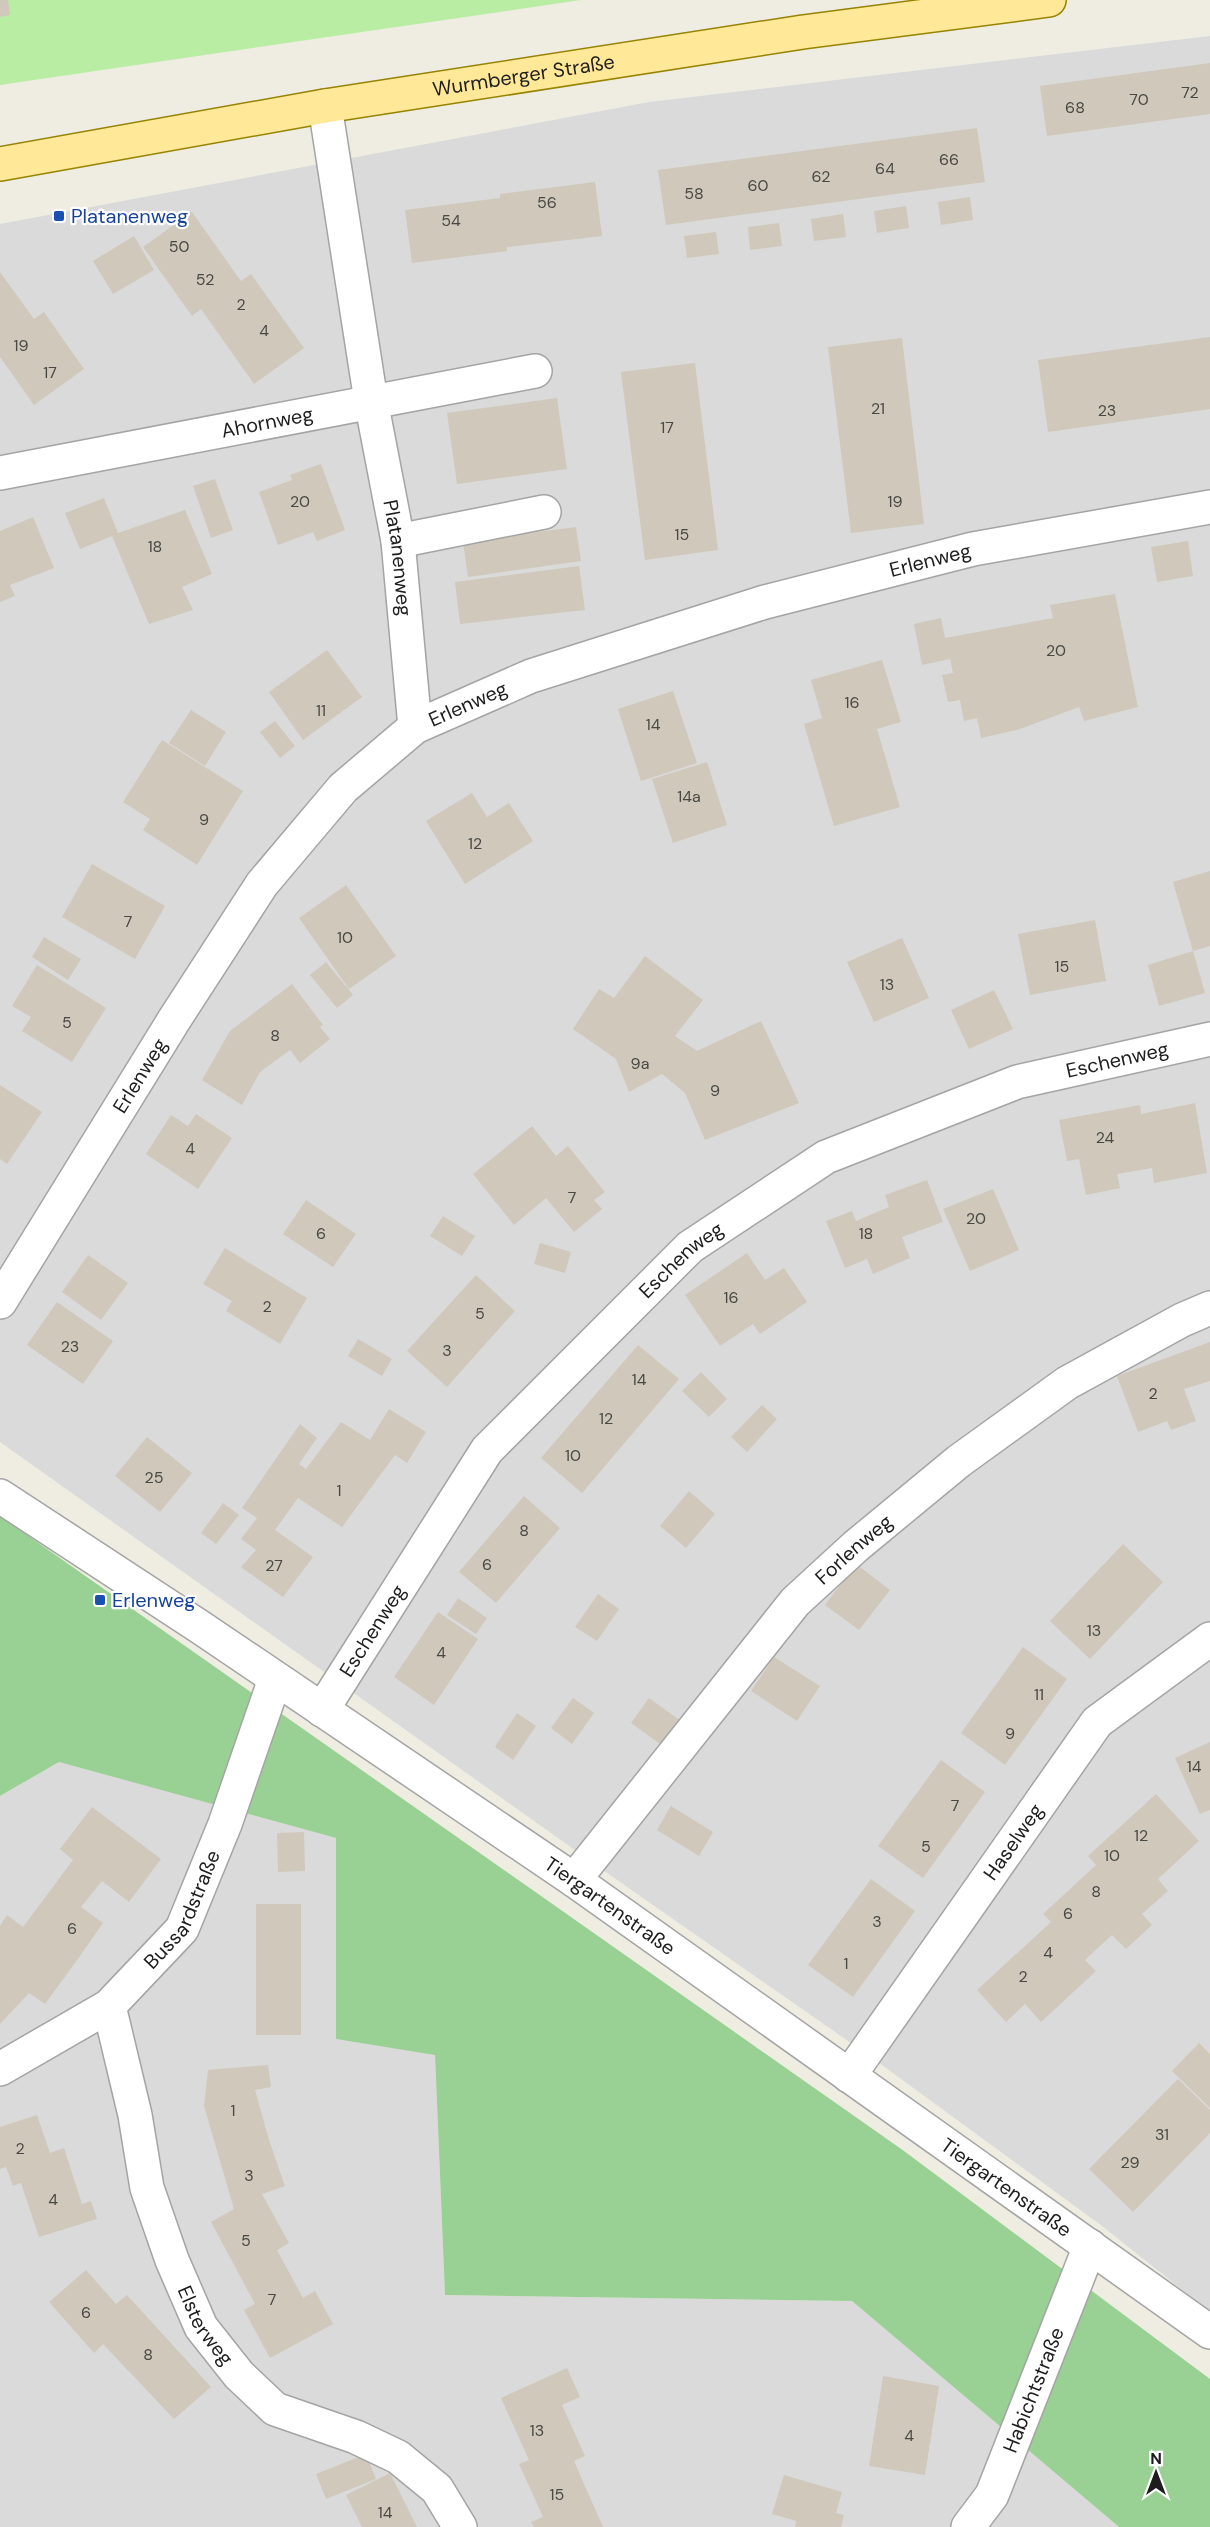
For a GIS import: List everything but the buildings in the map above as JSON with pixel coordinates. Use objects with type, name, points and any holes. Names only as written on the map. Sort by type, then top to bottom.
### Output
[{"type":"main road","name":"Wurmberger Straße","points":[[0,164],[325,105],[803,32],[1048,0]]},
{"type":"street","name":"Platanenweg","points":[[325,105],[371,401],[398,541],[415,727]]},
{"type":"street","name":"Ahornweg","points":[[0,473],[535,371]]},
{"type":"street","name":"Erlenweg","points":[[0,1302],[167,1030],[262,885],[343,788],[415,727],[531,676],[765,602],[973,549],[1210,507]]},
{"type":"street","points":[[398,541],[544,512]]},
{"type":"street","name":"Eschenweg","points":[[322,1710],[487,1450],[690,1247],[826,1157],[1017,1082],[1210,1039]]},
{"type":"street","name":"Forlenweg","points":[[573,1880],[795,1602],[856,1546],[959,1461],[1067,1383],[1182,1320],[1210,1308]]},
{"type":"street","name":"Tiergartenstraße","points":[[0,1496],[573,1880],[1210,2332]]},
{"type":"street","name":"Haselweg","points":[[849,2076],[1097,1722],[1210,1639]]},
{"type":"street","name":"Bussardstraße","points":[[0,2069],[109,2006],[182,1929],[225,1824],[275,1679]]},
{"type":"street","name":"Elsterweg","points":[[109,2006],[135,2115],[147,2188],[172,2260],[201,2327],[239,2375],[275,2409],[356,2437],[398,2457],[437,2489],[460,2527]]},
{"type":"street","name":"Habichtstraße","points":[[968,2527],[992,2495],[1090,2246]]},
{"type":"shaded area","points":[[1210,36],[1210,2312],[1102,2226],[871,2057],[620,1882],[0,1442],[0,224],[649,102]]},
{"type":"shaded area","points":[[59,1762],[336,1838],[336,2039],[435,2054],[445,2295],[852,2301],[1119,2527],[0,2527],[0,1796]]},
{"type":"green space","points":[[0,0],[581,0],[0,85]]},
{"type":"green space","points":[[0,1516],[904,2151],[1210,2379],[1210,2527],[1119,2527],[852,2301],[445,2295],[435,2055],[336,2039],[336,1838],[59,1762],[0,1796]]},
{"type":"place","name":"Platanenweg","points":[[59,216]]},
{"type":"place","name":"Erlenweg","points":[[100,1600]]}]
